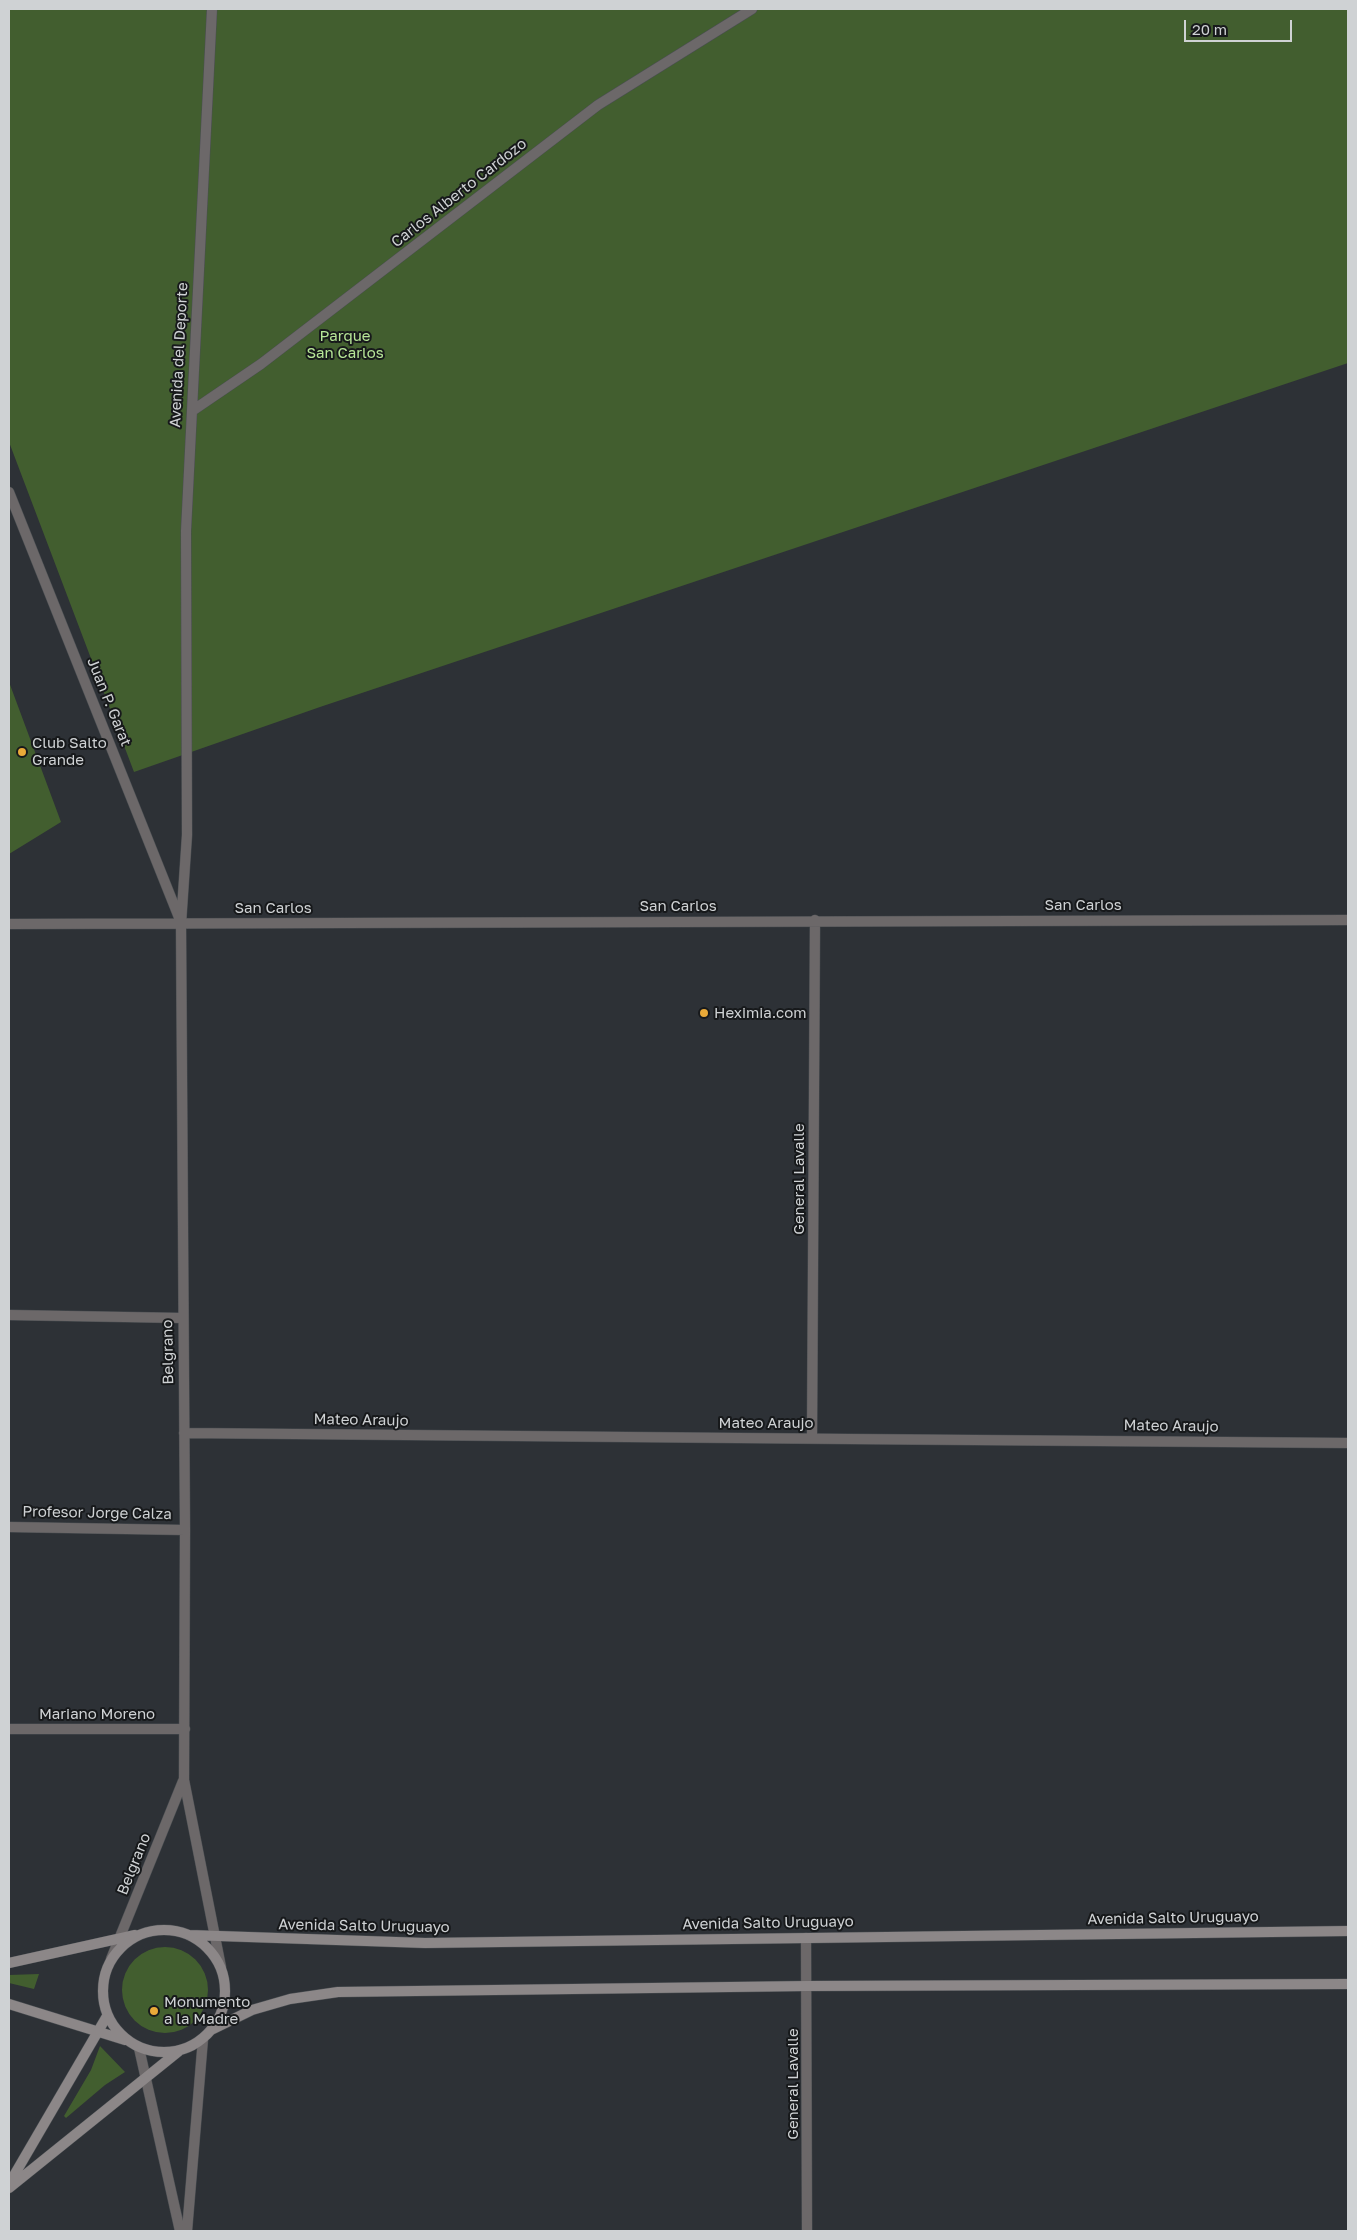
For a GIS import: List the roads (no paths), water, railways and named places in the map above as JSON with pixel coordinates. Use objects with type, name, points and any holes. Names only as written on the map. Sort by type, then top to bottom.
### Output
[{"type":"main road","points":[[9,1963],[144,1933],[174,1931],[189,1935],[202,1943],[213,1954],[221,1967],[225,1986],[224,2006],[214,2029]]},
{"type":"main road","name":"Avenida Salto Uruguayo","points":[[189,1935],[425,1943],[1348,1931]]},
{"type":"main road","points":[[144,1933],[120,1948],[111,1959],[104,1978],[102,1997],[108,2016],[115,2029],[126,2040],[139,2048],[167,2053],[181,2050]]},
{"type":"main road","points":[[9,2188],[181,2050],[203,2039],[214,2029],[252,2010],[290,1999],[338,1992],[808,1986],[1348,1984]]},
{"type":"main road","points":[[9,2004],[98,2034],[126,2040]]},
{"type":"main road","points":[[9,2184],[108,2016]]},
{"type":"street","name":"Avenida del Deporte","points":[[181,924],[186,835],[186,531],[212,9]]},
{"type":"street","name":"Carlos Alberto Cardozo","points":[[192,411],[261,364],[598,105],[752,9]]},
{"type":"street","name":"Juan P. Garat","points":[[9,492],[181,924]]},
{"type":"street","name":"San Carlos","points":[[9,924],[815,920],[1348,920]]},
{"type":"street","name":"General Lavalle","points":[[812,1438],[815,920]]},
{"type":"street","name":"Belgrano","points":[[181,924],[182,1318],[185,1530],[184,1780],[221,1967]]},
{"type":"street","points":[[9,1316],[182,1318]]},
{"type":"street","name":"Mateo Araujo","points":[[184,1433],[666,1439],[812,1438],[1348,1443]]},
{"type":"street","name":"Profesor Jorge Calza","points":[[9,1527],[185,1530]]},
{"type":"street","name":"Mariano Moreno","points":[[9,1729],[185,1729]]},
{"type":"street","name":"Belgrano","points":[[111,1959],[184,1780]]},
{"type":"street","name":"General Lavalle","points":[[806,1938],[808,1986],[808,2231]]},
{"type":"street","points":[[187,2231],[203,2039]]},
{"type":"street","points":[[139,2048],[180,2231]]},
{"type":"place","name":"Club Salto Grande","points":[[22,752]]},
{"type":"place","name":"Heximia.com","points":[[704,1013]]},
{"type":"place","name":"Monumento a la Madre","points":[[154,2011]]},
{"type":"park label","name":"Parque San Carlos","points":[[345,344]]}]
